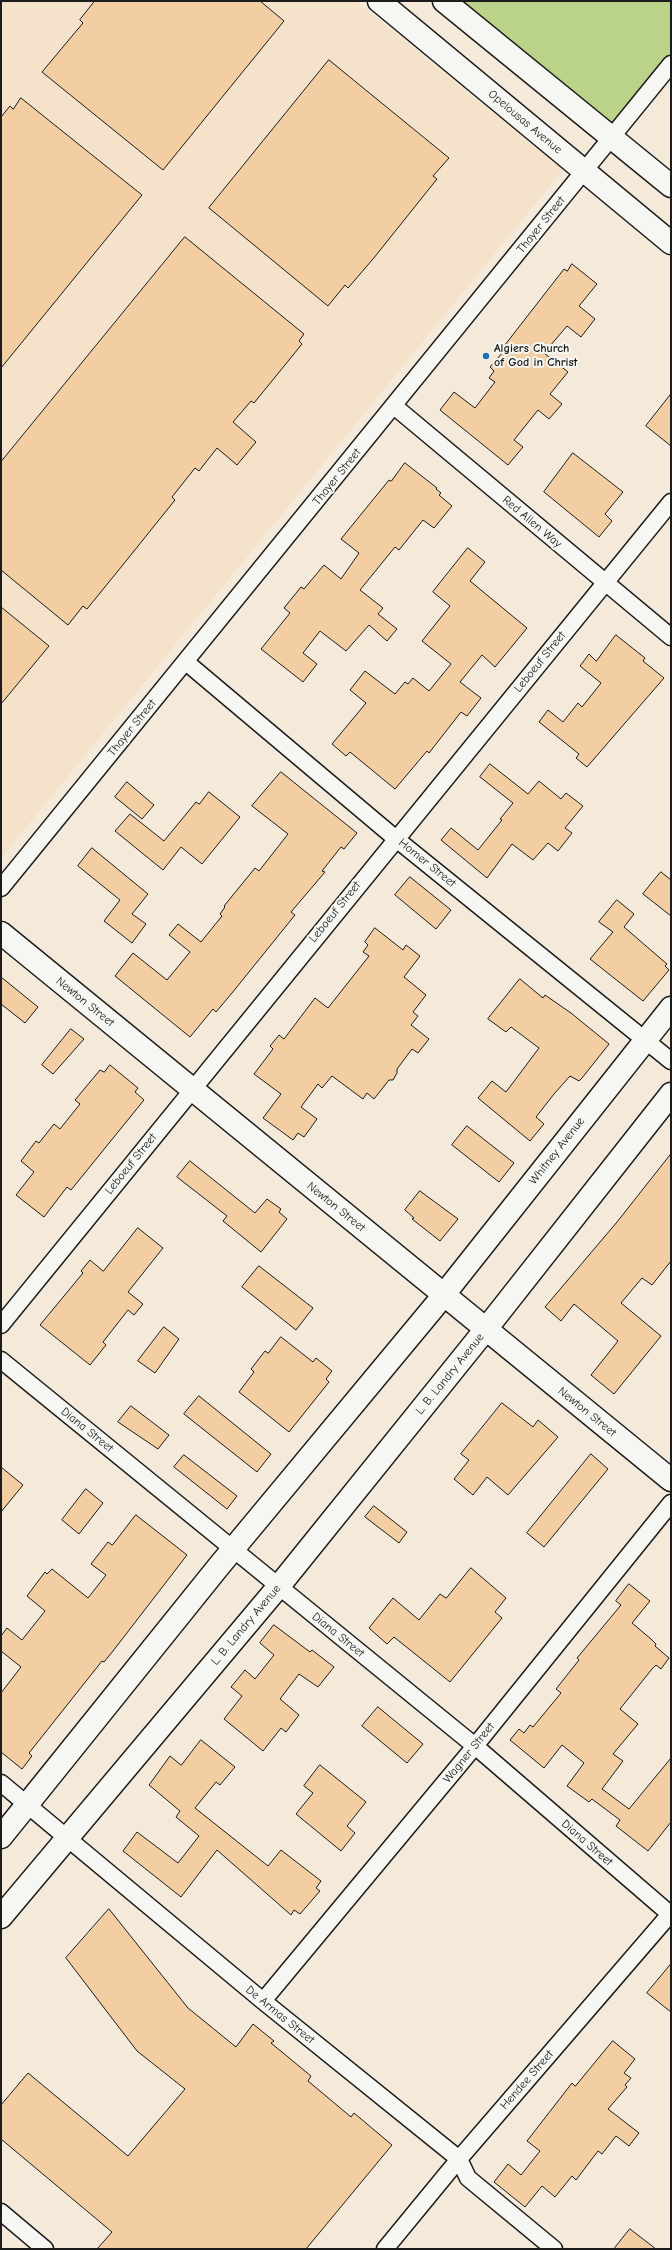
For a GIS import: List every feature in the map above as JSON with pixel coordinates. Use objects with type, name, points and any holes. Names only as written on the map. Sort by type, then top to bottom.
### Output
[{"type":"street","name":"Opelousas Avenue","points":[[379,1],[671,243]]},
{"type":"street","points":[[444,1],[671,186]]},
{"type":"street","name":"Thayer Street","points":[[1,888],[671,64]]},
{"type":"street","name":"Red Allen Way","points":[[394,406],[671,637]]},
{"type":"street","name":"Leboeuf Street","points":[[1,1325],[191,1089],[671,502]]},
{"type":"street","name":"Homer Street","points":[[186,662],[396,838],[671,1061]]},
{"type":"street","name":"Newton Street","points":[[1,933],[671,1480]]},
{"type":"street","name":"Whitney Avenue","points":[[444,1295],[671,1008]]},
{"type":"street","points":[[486,1329],[671,1094]]},
{"type":"street","points":[[1,1837],[233,1549],[444,1295]]},
{"type":"street","name":"L. B. Landry Avenue","points":[[1,1917],[279,1586],[486,1329]]},
{"type":"street","name":"Diana Street","points":[[1,1360],[475,1746],[671,1914]]},
{"type":"street","name":"Wagner Street","points":[[263,2001],[475,1746],[671,1503]]},
{"type":"street","name":"De Armas Street","points":[[1,1783],[263,2001],[459,2159],[468,2178],[554,2249]]},
{"type":"street","name":"Hendee Street","points":[[385,2249],[459,2159],[671,1914]]},
{"type":"street","points":[[1,2212],[45,2249]]},
{"type":"shaded area","points":[[1,1],[356,1],[563,170],[1,858]]},
{"type":"green space","points":[[444,1],[671,1],[671,65],[612,137]]},
{"type":"building","points":[[95,1],[260,1],[284,21],[163,170],[42,72],[83,23],[80,20]]},
{"type":"building","points":[[329,60],[449,158],[433,176],[437,179],[373,259],[348,288],[345,285],[328,306],[209,208]]},
{"type":"building","points":[[21,98],[142,195],[1,368],[1,117],[10,106],[13,109]]},
{"type":"building","points":[[185,237],[304,334],[299,341],[302,344],[254,403],[251,401],[233,422],[256,442],[237,465],[217,448],[199,471],[195,468],[172,497],[175,500],[126,561],[87,609],[83,606],[68,625],[1,570],[1,462]]},
{"type":"building","points":[[572,264],[597,284],[579,306],[595,319],[581,337],[567,326],[544,353],[568,372],[550,394],[562,404],[549,419],[538,410],[514,440],[523,447],[508,465],[440,410],[454,392],[475,408],[495,382],[489,378],[494,371],[490,367],[503,352],[501,350],[564,269],[567,271]]},
{"type":"building","points":[[671,394],[671,446],[646,426]]},
{"type":"building","points":[[573,453],[623,492],[605,514],[612,521],[599,537],[544,492]]},
{"type":"building","points":[[405,463],[437,488],[436,489],[441,493],[439,495],[452,506],[434,528],[423,520],[399,550],[395,547],[360,590],[383,608],[378,614],[397,629],[387,641],[369,625],[346,651],[320,631],[303,653],[317,664],[303,682],[261,649],[290,613],[284,608],[301,587],[304,589],[324,565],[341,579],[359,553],[341,539],[389,480],[391,481]]},
{"type":"building","points":[[468,548],[485,562],[470,581],[527,628],[495,667],[482,655],[460,682],[481,698],[467,716],[461,712],[429,753],[427,751],[395,789],[350,752],[346,756],[332,744],[366,703],[350,690],[365,671],[395,694],[405,682],[408,684],[413,678],[429,691],[451,664],[422,641],[450,606],[433,592]]},
{"type":"building","points":[[1,607],[49,646],[1,704]]},
{"type":"building","points":[[616,635],[645,658],[643,661],[664,678],[587,767],[576,758],[579,754],[539,722],[548,710],[563,722],[578,703],[582,707],[601,683],[580,666],[589,654],[596,661]]},
{"type":"building","points":[[490,764],[528,794],[539,781],[561,799],[566,793],[583,806],[565,828],[572,833],[558,851],[548,843],[533,860],[512,844],[487,878],[441,840],[451,828],[478,850],[502,820],[500,819],[513,803],[480,777]]},
{"type":"building","points":[[281,772],[357,833],[344,849],[341,847],[322,871],[325,872],[291,912],[295,915],[232,993],[216,1012],[213,1009],[190,1037],[115,976],[133,953],[167,980],[190,952],[169,935],[178,924],[201,942],[222,916],[220,914],[225,907],[224,906],[255,868],[259,871],[288,834],[252,806]]},
{"type":"building","points":[[127,782],[154,805],[142,819],[115,797]]},
{"type":"building","points":[[209,792],[240,817],[202,864],[181,847],[163,870],[115,831],[130,814],[164,841],[196,802],[199,804]]},
{"type":"building","points":[[92,848],[148,894],[132,914],[146,924],[132,943],[104,921],[120,900],[78,866]]},
{"type":"building","points":[[661,872],[671,880],[671,916],[643,894]]},
{"type":"building","points":[[410,877],[451,910],[436,929],[395,895]]},
{"type":"building","points":[[617,900],[634,914],[624,927],[667,964],[665,966],[669,970],[643,1001],[590,959],[613,932],[599,922]]},
{"type":"building","points":[[375,928],[403,950],[406,945],[420,956],[404,977],[426,995],[413,1012],[418,1016],[411,1025],[429,1039],[418,1053],[412,1049],[397,1069],[397,1073],[393,1080],[389,1080],[374,1099],[367,1093],[363,1099],[332,1076],[322,1088],[318,1084],[301,1107],[317,1119],[304,1137],[298,1133],[293,1140],[263,1118],[281,1094],[254,1074],[273,1049],[270,1046],[279,1035],[284,1039],[315,998],[328,1008],[369,956],[363,952],[368,945],[365,942]]},
{"type":"building","points":[[1,977],[38,1007],[25,1023],[1,1004]]},
{"type":"building","points":[[520,979],[543,998],[545,995],[571,1013],[609,1044],[579,1081],[570,1076],[554,1094],[536,1117],[544,1124],[530,1141],[478,1098],[492,1081],[506,1092],[539,1048],[511,1027],[506,1032],[488,1019]]},
{"type":"building","points":[[71,1029],[84,1039],[53,1074],[42,1065]]},
{"type":"building","points":[[110,1065],[138,1088],[135,1092],[144,1100],[71,1190],[67,1187],[44,1217],[16,1195],[34,1172],[21,1161],[36,1141],[39,1143],[54,1124],[60,1129],[80,1104],[75,1100],[100,1070],[104,1072]]},
{"type":"building","points":[[467,1126],[514,1163],[499,1182],[452,1145]]},
{"type":"building","points":[[671,1154],[671,1261],[652,1285],[642,1278],[621,1303],[661,1336],[614,1394],[591,1375],[618,1341],[574,1304],[561,1321],[545,1307],[617,1222]]},
{"type":"building","points":[[190,1161],[255,1213],[267,1199],[281,1209],[279,1212],[287,1219],[261,1252],[223,1221],[227,1216],[177,1177]]},
{"type":"building","points":[[420,1191],[458,1219],[440,1241],[412,1219],[414,1218],[405,1210]]},
{"type":"building","points":[[138,1228],[163,1248],[128,1292],[143,1304],[134,1315],[128,1310],[103,1342],[106,1345],[90,1365],[40,1325],[83,1273],[81,1271],[90,1260],[103,1271]]},
{"type":"building","points":[[259,1266],[313,1308],[296,1330],[242,1287]]},
{"type":"building","points":[[164,1327],[179,1339],[155,1373],[138,1361]]},
{"type":"building","points":[[281,1337],[313,1362],[316,1358],[332,1371],[326,1379],[329,1382],[289,1432],[239,1392],[254,1372],[251,1369],[265,1351],[268,1353]]},
{"type":"building","points":[[199,1396],[271,1454],[257,1472],[184,1414]]},
{"type":"building","points":[[502,1403],[533,1427],[538,1420],[558,1437],[508,1495],[487,1477],[473,1495],[454,1479],[469,1460],[461,1454]]},
{"type":"building","points":[[131,1406],[169,1435],[158,1449],[118,1422]]},
{"type":"building","points":[[591,1454],[608,1469],[544,1547],[527,1533]]},
{"type":"building","points":[[184,1455],[237,1496],[227,1509],[174,1467]]},
{"type":"building","points":[[1,1467],[23,1485],[1,1512]]},
{"type":"building","points":[[86,1489],[103,1503],[79,1534],[62,1520]]},
{"type":"building","points":[[374,1506],[407,1532],[399,1543],[365,1517]]},
{"type":"building","points":[[136,1515],[187,1555],[113,1651],[104,1662],[102,1661],[29,1753],[32,1756],[22,1769],[1,1752],[1,1693],[21,1667],[1,1651],[1,1636],[7,1628],[22,1640],[45,1611],[27,1596],[45,1572],[47,1574],[52,1569],[88,1598],[106,1575],[91,1564],[108,1542],[112,1545]]},
{"type":"building","points":[[471,1568],[506,1598],[495,1612],[502,1618],[450,1682],[394,1637],[387,1644],[369,1628],[393,1598],[419,1620],[440,1594],[446,1598]]},
{"type":"building","points":[[629,1584],[650,1601],[632,1623],[651,1639],[656,1644],[655,1646],[669,1658],[661,1669],[656,1665],[652,1669],[620,1709],[638,1724],[613,1754],[623,1761],[602,1789],[629,1809],[671,1758],[671,1822],[648,1851],[616,1826],[620,1820],[592,1799],[589,1802],[567,1786],[584,1763],[562,1745],[544,1768],[510,1740],[519,1729],[524,1733],[530,1725],[533,1727],[561,1693],[556,1689],[579,1660],[577,1658],[621,1605],[616,1601]]},
{"type":"building","points":[[274,1625],[310,1652],[312,1650],[334,1667],[318,1687],[299,1674],[280,1699],[299,1715],[286,1732],[281,1728],[263,1751],[224,1719],[242,1696],[231,1687],[245,1670],[255,1679],[274,1655],[260,1643]]},
{"type":"building","points":[[378,1707],[423,1744],[407,1763],[362,1726]]},
{"type":"building","points":[[201,1740],[235,1767],[220,1785],[216,1782],[195,1808],[268,1866],[281,1850],[321,1881],[316,1888],[320,1891],[300,1914],[294,1910],[291,1915],[217,1850],[181,1897],[123,1851],[137,1832],[178,1863],[199,1836],[176,1817],[180,1811],[149,1785],[170,1756],[181,1765]]},
{"type":"building","points":[[320,1765],[366,1802],[347,1826],[355,1833],[341,1851],[296,1814],[313,1793],[304,1786]]},
{"type":"building","points":[[109,1909],[188,2008],[236,2047],[253,2024],[274,2041],[271,2043],[311,2076],[308,2081],[351,2117],[354,2113],[392,2145],[306,2249],[97,2249],[112,2232],[1,2139],[1,2105],[28,2073],[128,2156],[185,2089],[137,2051],[66,1958]]},
{"type":"building","points":[[671,1964],[671,2012],[647,1993]]},
{"type":"building","points":[[613,2041],[635,2059],[624,2073],[631,2078],[625,2085],[627,2087],[608,2109],[639,2133],[629,2146],[616,2136],[602,2154],[598,2151],[576,2180],[572,2176],[555,2197],[542,2186],[525,2207],[494,2182],[508,2164],[521,2175],[540,2151],[527,2141],[572,2083],[575,2086]]},
{"type":"building","points":[[630,2229],[656,2249],[614,2249]]},
{"type":"place","name":"Algiers Church of God in Christ","points":[[486,356]]}]
